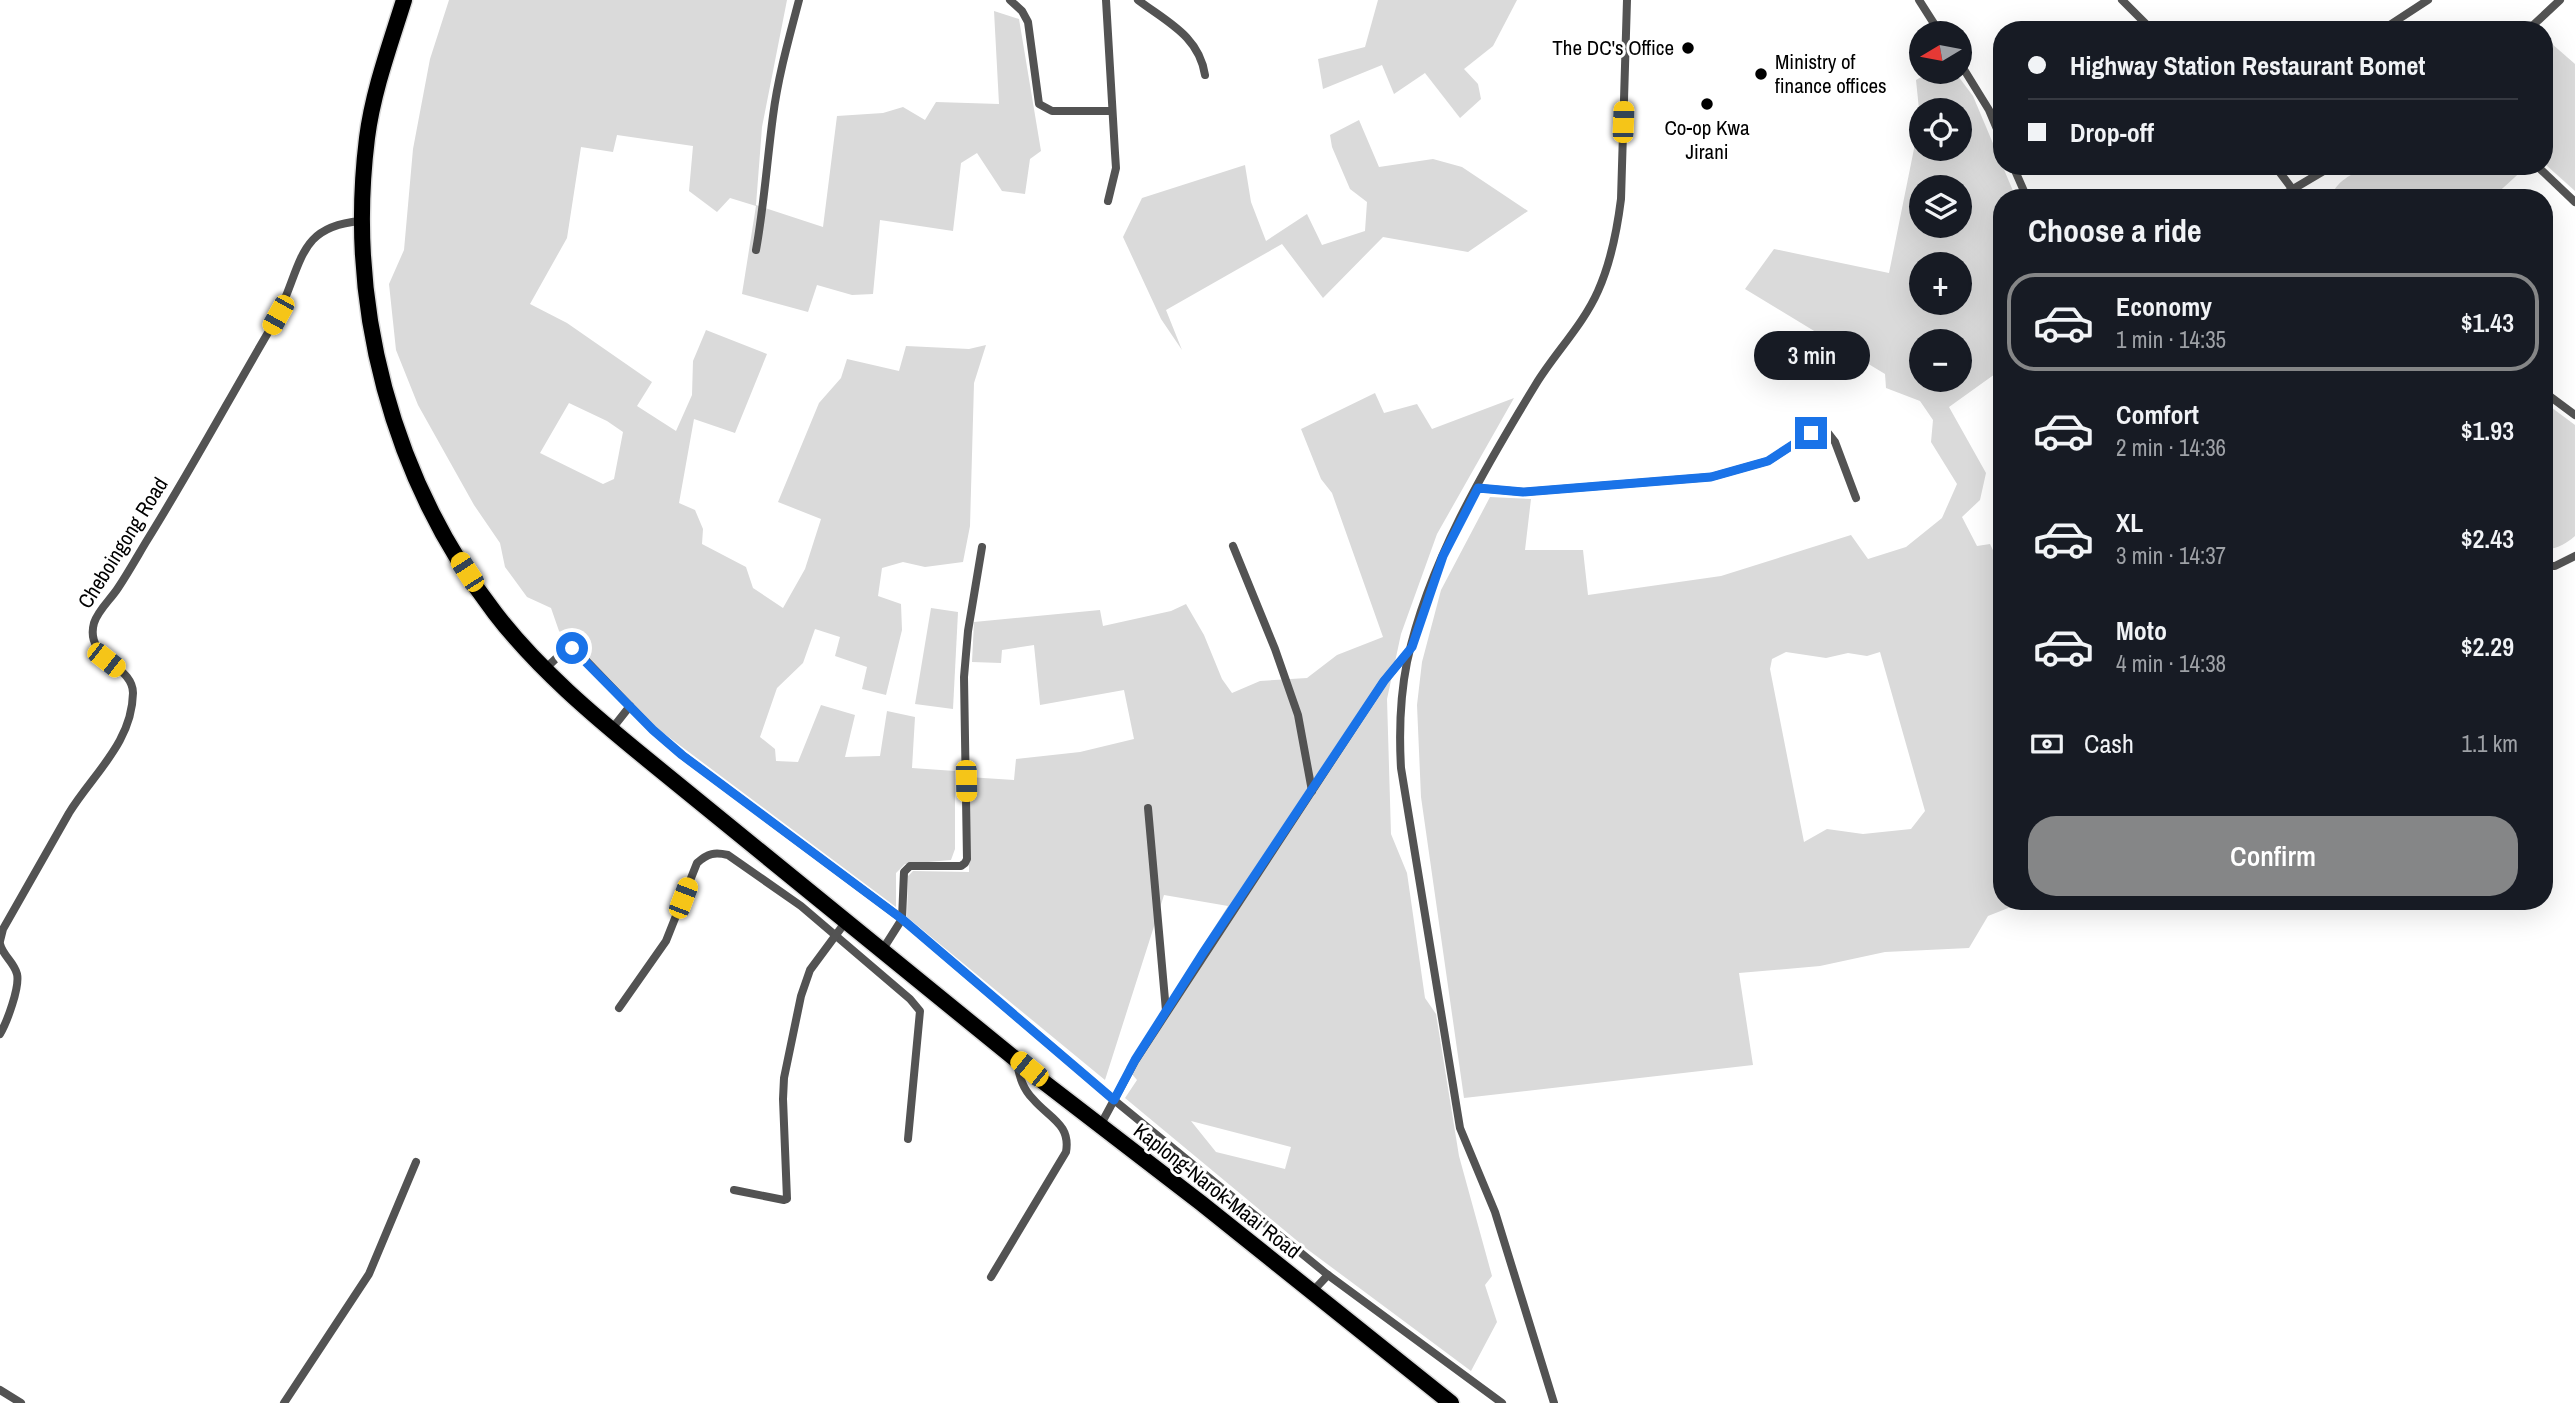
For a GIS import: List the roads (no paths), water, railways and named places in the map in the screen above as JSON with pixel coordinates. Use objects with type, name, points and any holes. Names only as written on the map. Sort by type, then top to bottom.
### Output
[{"type":"highway","name":"Kaplong-Narok-Maai Road","points":[[404,0],[383,68],[368,135],[360,221],[364,272],[377,363],[394,424],[424,500],[475,586],[509,631],[611,730],[1016,1059],[1451,1403]]},
{"type":"street","points":[[756,250],[764,208],[780,73],[799,0]]},
{"type":"street","points":[[1010,0],[1023,11],[1028,22],[1040,104],[1052,111],[1112,111]]},
{"type":"street","points":[[1106,0],[1116,168],[1108,201]]},
{"type":"street","points":[[1138,0],[1194,43],[1202,59],[1205,75]]},
{"type":"street","points":[[1554,1403],[1495,1212],[1460,1128],[1401,768],[1401,710],[1412,647],[1443,556],[1487,466],[1545,370],[1597,294],[1608,266],[1617,232],[1621,199],[1627,0]]},
{"type":"street","points":[[1919,0],[1932,21]]},
{"type":"street","points":[[2122,0],[2143,21]]},
{"type":"street","points":[[2396,21],[2428,0]]},
{"type":"street","points":[[2538,21],[2560,0]]},
{"type":"street","points":[[1972,82],[1993,120]]},
{"type":"street","points":[[2283,175],[2293,189],[2317,175]]},
{"type":"street","points":[[2546,175],[2575,202]]},
{"type":"street","name":"Cheboingong Road","points":[[0,1034],[7,1023],[18,976],[2,952],[0,942],[3,929],[70,813],[109,760],[123,735],[133,688],[127,676],[106,660],[97,645],[93,631],[96,617],[117,589],[156,526],[269,331],[286,297],[301,254],[309,243],[333,226],[360,221]]},
{"type":"street","points":[[2553,399],[2575,415]]},
{"type":"street","points":[[1478,488],[1523,492],[1711,477],[1768,461],[1805,436],[1819,430],[1828,433],[1835,442],[1857,498]]},
{"type":"street","points":[[1233,546],[1275,649],[1298,715],[1312,791]]},
{"type":"street","points":[[883,949],[902,919],[904,872],[910,866],[961,866],[967,859],[964,677],[968,631],[982,547]]},
{"type":"street","points":[[2553,566],[2575,556]]},
{"type":"street","points":[[1100,1126],[1135,1060],[1166,1011],[1384,681],[1412,647]]},
{"type":"street","points":[[546,668],[566,649],[572,648],[653,730],[705,774],[902,919],[1114,1100],[1328,1275],[1502,1403]]},
{"type":"street","points":[[611,730],[630,706]]},
{"type":"street","points":[[1148,808],[1166,1011]]},
{"type":"street","points":[[619,1008],[666,941],[697,863],[704,856],[715,852],[728,855],[801,906],[910,999],[920,1011],[908,1139]]},
{"type":"street","points":[[734,1190],[784,1200],[788,1196],[784,1078],[801,996],[810,970],[847,920]]},
{"type":"street","points":[[991,1277],[1066,1153],[1068,1139],[1062,1127],[1032,1098],[1021,1082],[1016,1059]]},
{"type":"street","points":[[284,1403],[369,1274],[416,1162]]},
{"type":"street","points":[[1311,1293],[1328,1275]]},
{"type":"street","points":[[0,1390],[21,1403]]},
{"type":"place","name":"The DC's Office","points":[[1688,48]]},
{"type":"place","name":"Ministry of finance offices","points":[[1761,74]]},
{"type":"place","name":"Co-op Kwa Jirani","points":[[1707,104]]}]
